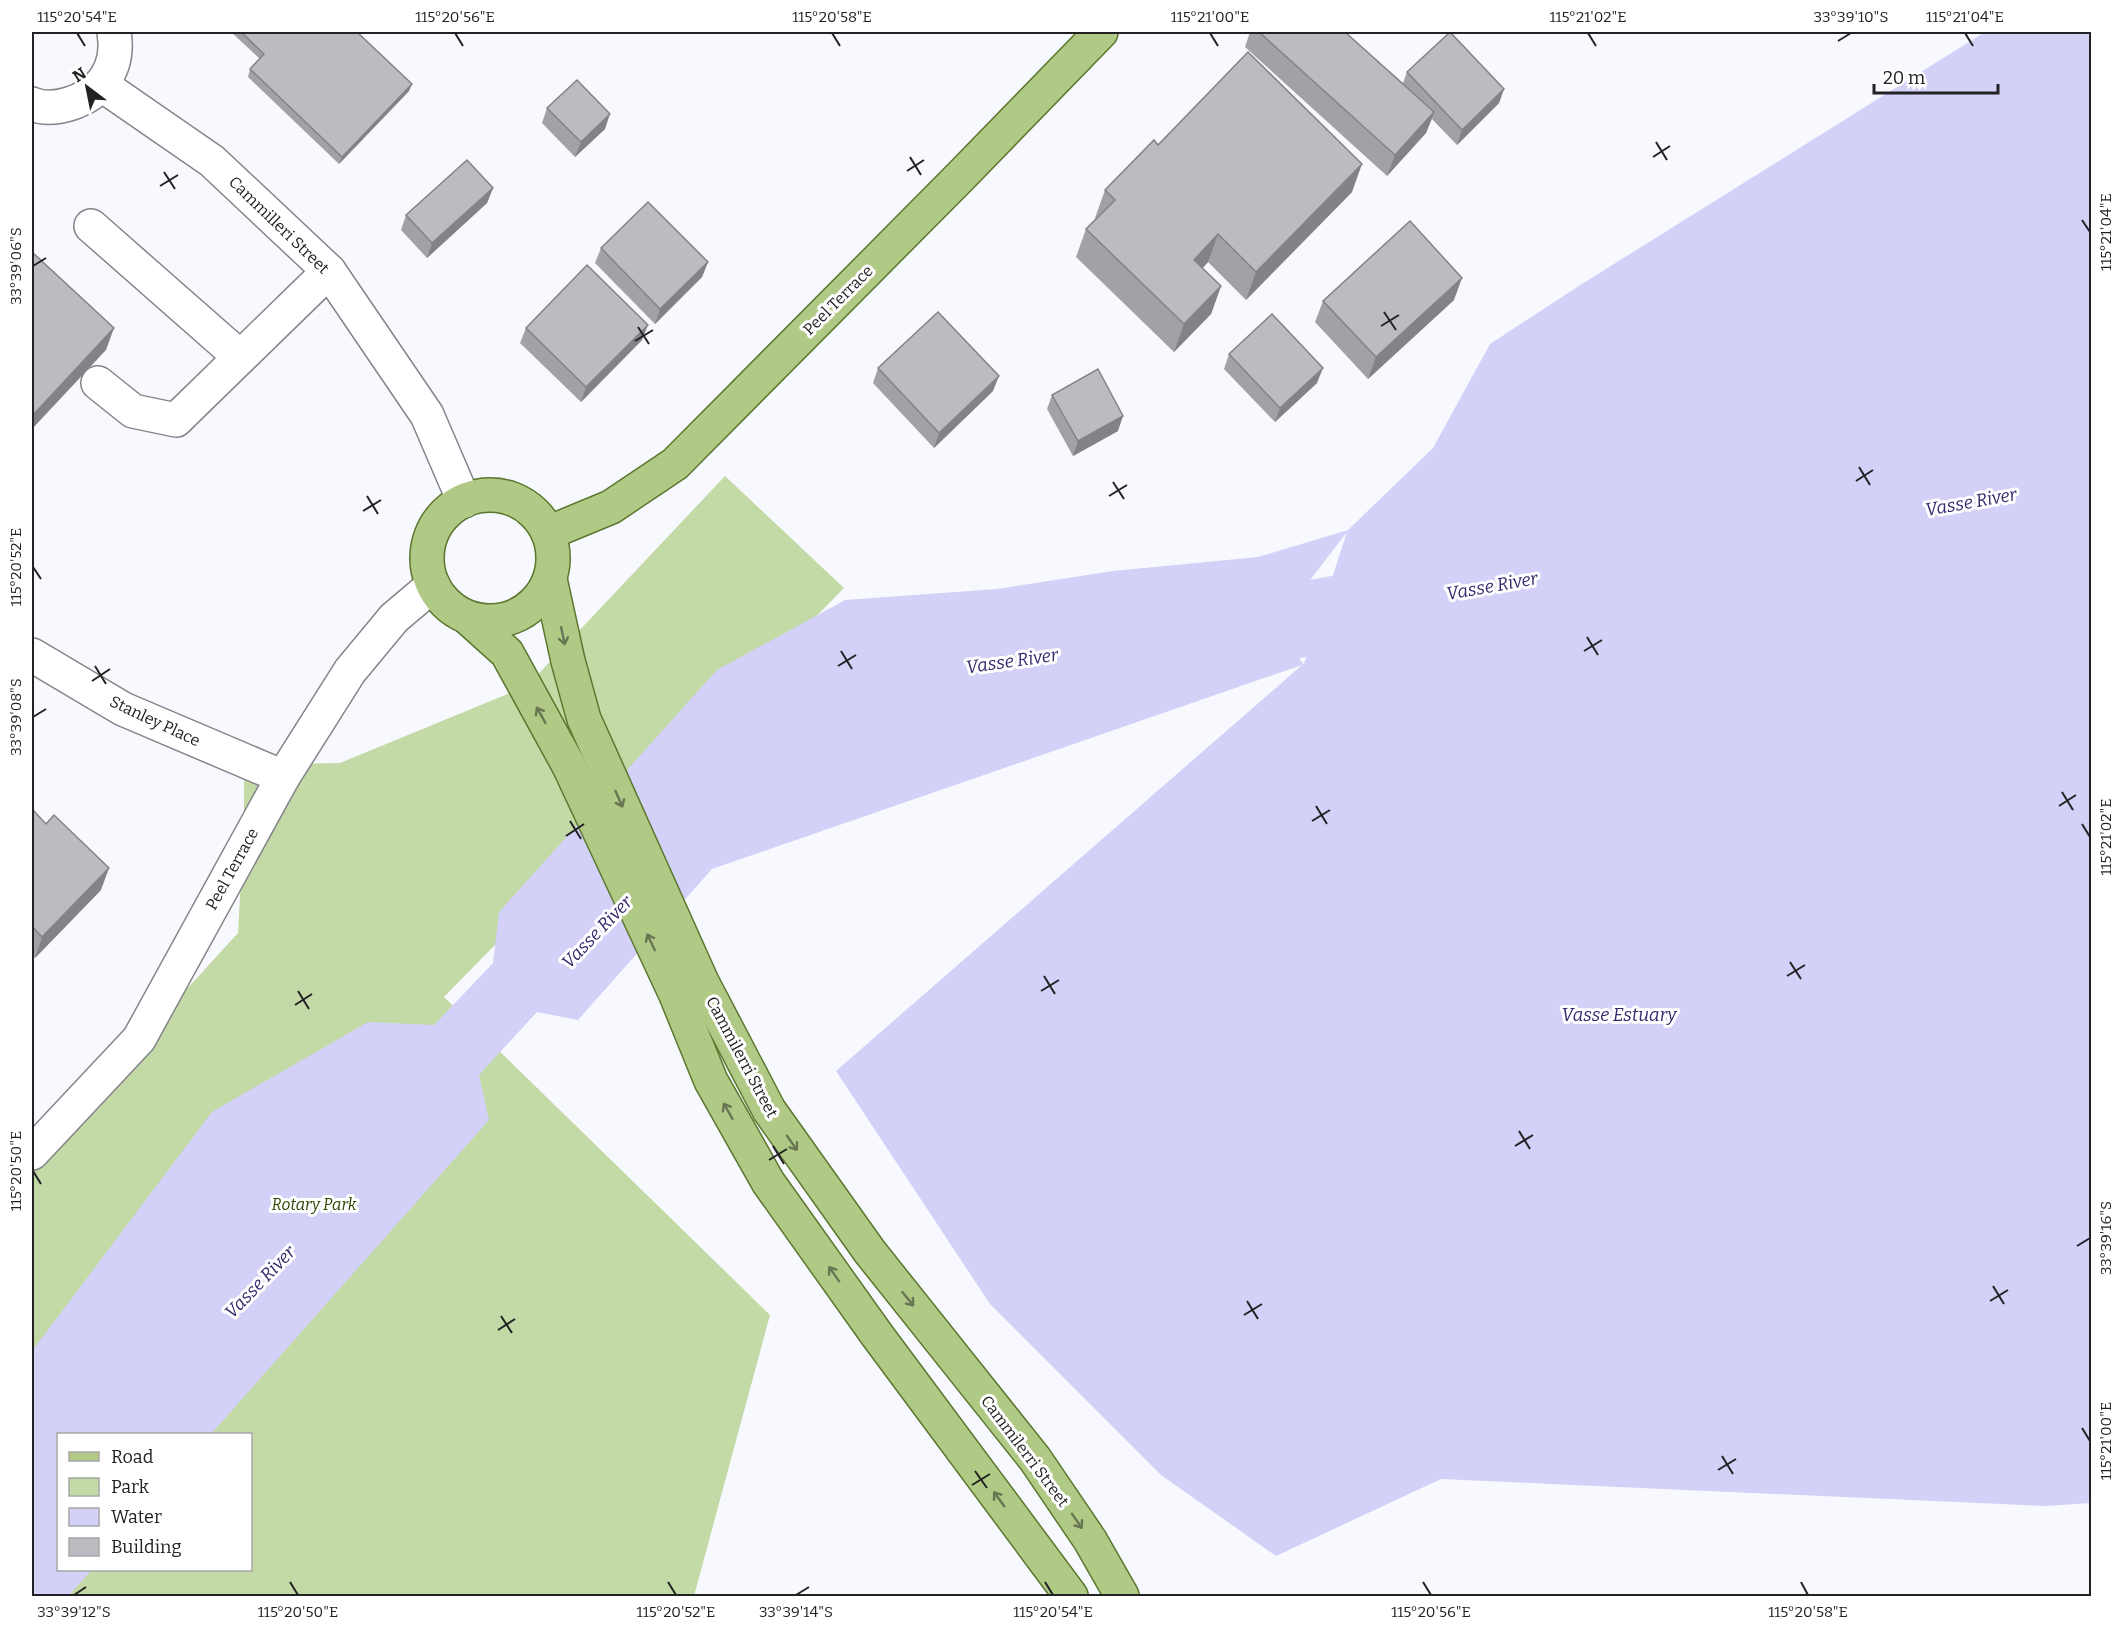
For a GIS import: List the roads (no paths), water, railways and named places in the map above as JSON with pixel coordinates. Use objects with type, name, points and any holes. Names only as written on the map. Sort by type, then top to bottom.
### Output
[{"type":"main road","name":"Peel Terrace","points":[[548,532],[611,507],[675,464],[1101,32]]},
{"type":"main road","points":[[483,495],[512,499],[538,516],[548,532],[553,548],[550,579],[540,597],[525,610],[507,620],[487,621],[467,617],[447,604],[433,585],[427,561],[430,537],[438,522],[464,501],[483,495]]},
{"type":"main road","name":"Cammilerri Street","points":[[550,579],[584,719],[689,988],[711,1081],[768,1182],[877,1335],[1071,1596]]},
{"type":"main road","name":"Cammilerri Street","points":[[467,617],[507,653],[689,988],[769,1110],[870,1252],[1035,1459],[1090,1540],[1122,1596]]},
{"type":"street","points":[[32,104],[57,108],[85,99],[102,85],[112,66],[114,32]]},
{"type":"street","name":"Cammilleri Street","points":[[102,85],[212,161],[329,271],[427,415],[464,501]]},
{"type":"street","points":[[91,226],[240,357]]},
{"type":"street","points":[[98,382],[133,411],[176,420],[329,271]]},
{"type":"street","name":"Peel Terrace","points":[[32,1153],[139,1039],[283,777],[350,671],[394,618],[433,585]]},
{"type":"street","name":"Stanley Place","points":[[32,655],[123,709],[283,777]]},
{"type":"water","name":"Vasse Estuary","points":[[1985,32],[2091,32],[2091,1503],[2046,1506],[1441,1479],[1276,1556],[1161,1475],[990,1304],[836,1071],[1302,665],[712,869],[578,1020],[537,1012],[479,1075],[489,1120],[212,1433],[57,1433],[57,1571],[91,1571],[68,1596],[32,1596],[32,1351],[212,1112],[368,1022],[434,1025],[493,963],[499,912],[717,670],[845,600],[997,589],[1113,571],[1258,557],[1348,530],[1433,448],[1490,344]],"holes":[[[1347,532],[1304,664],[1277,623]]]},
{"type":"waterway","name":"Vasse River","points":[[1173,638],[1277,624],[1422,598]]},
{"type":"park label","name":"Rotary Park","points":[[314,1204]]}]
